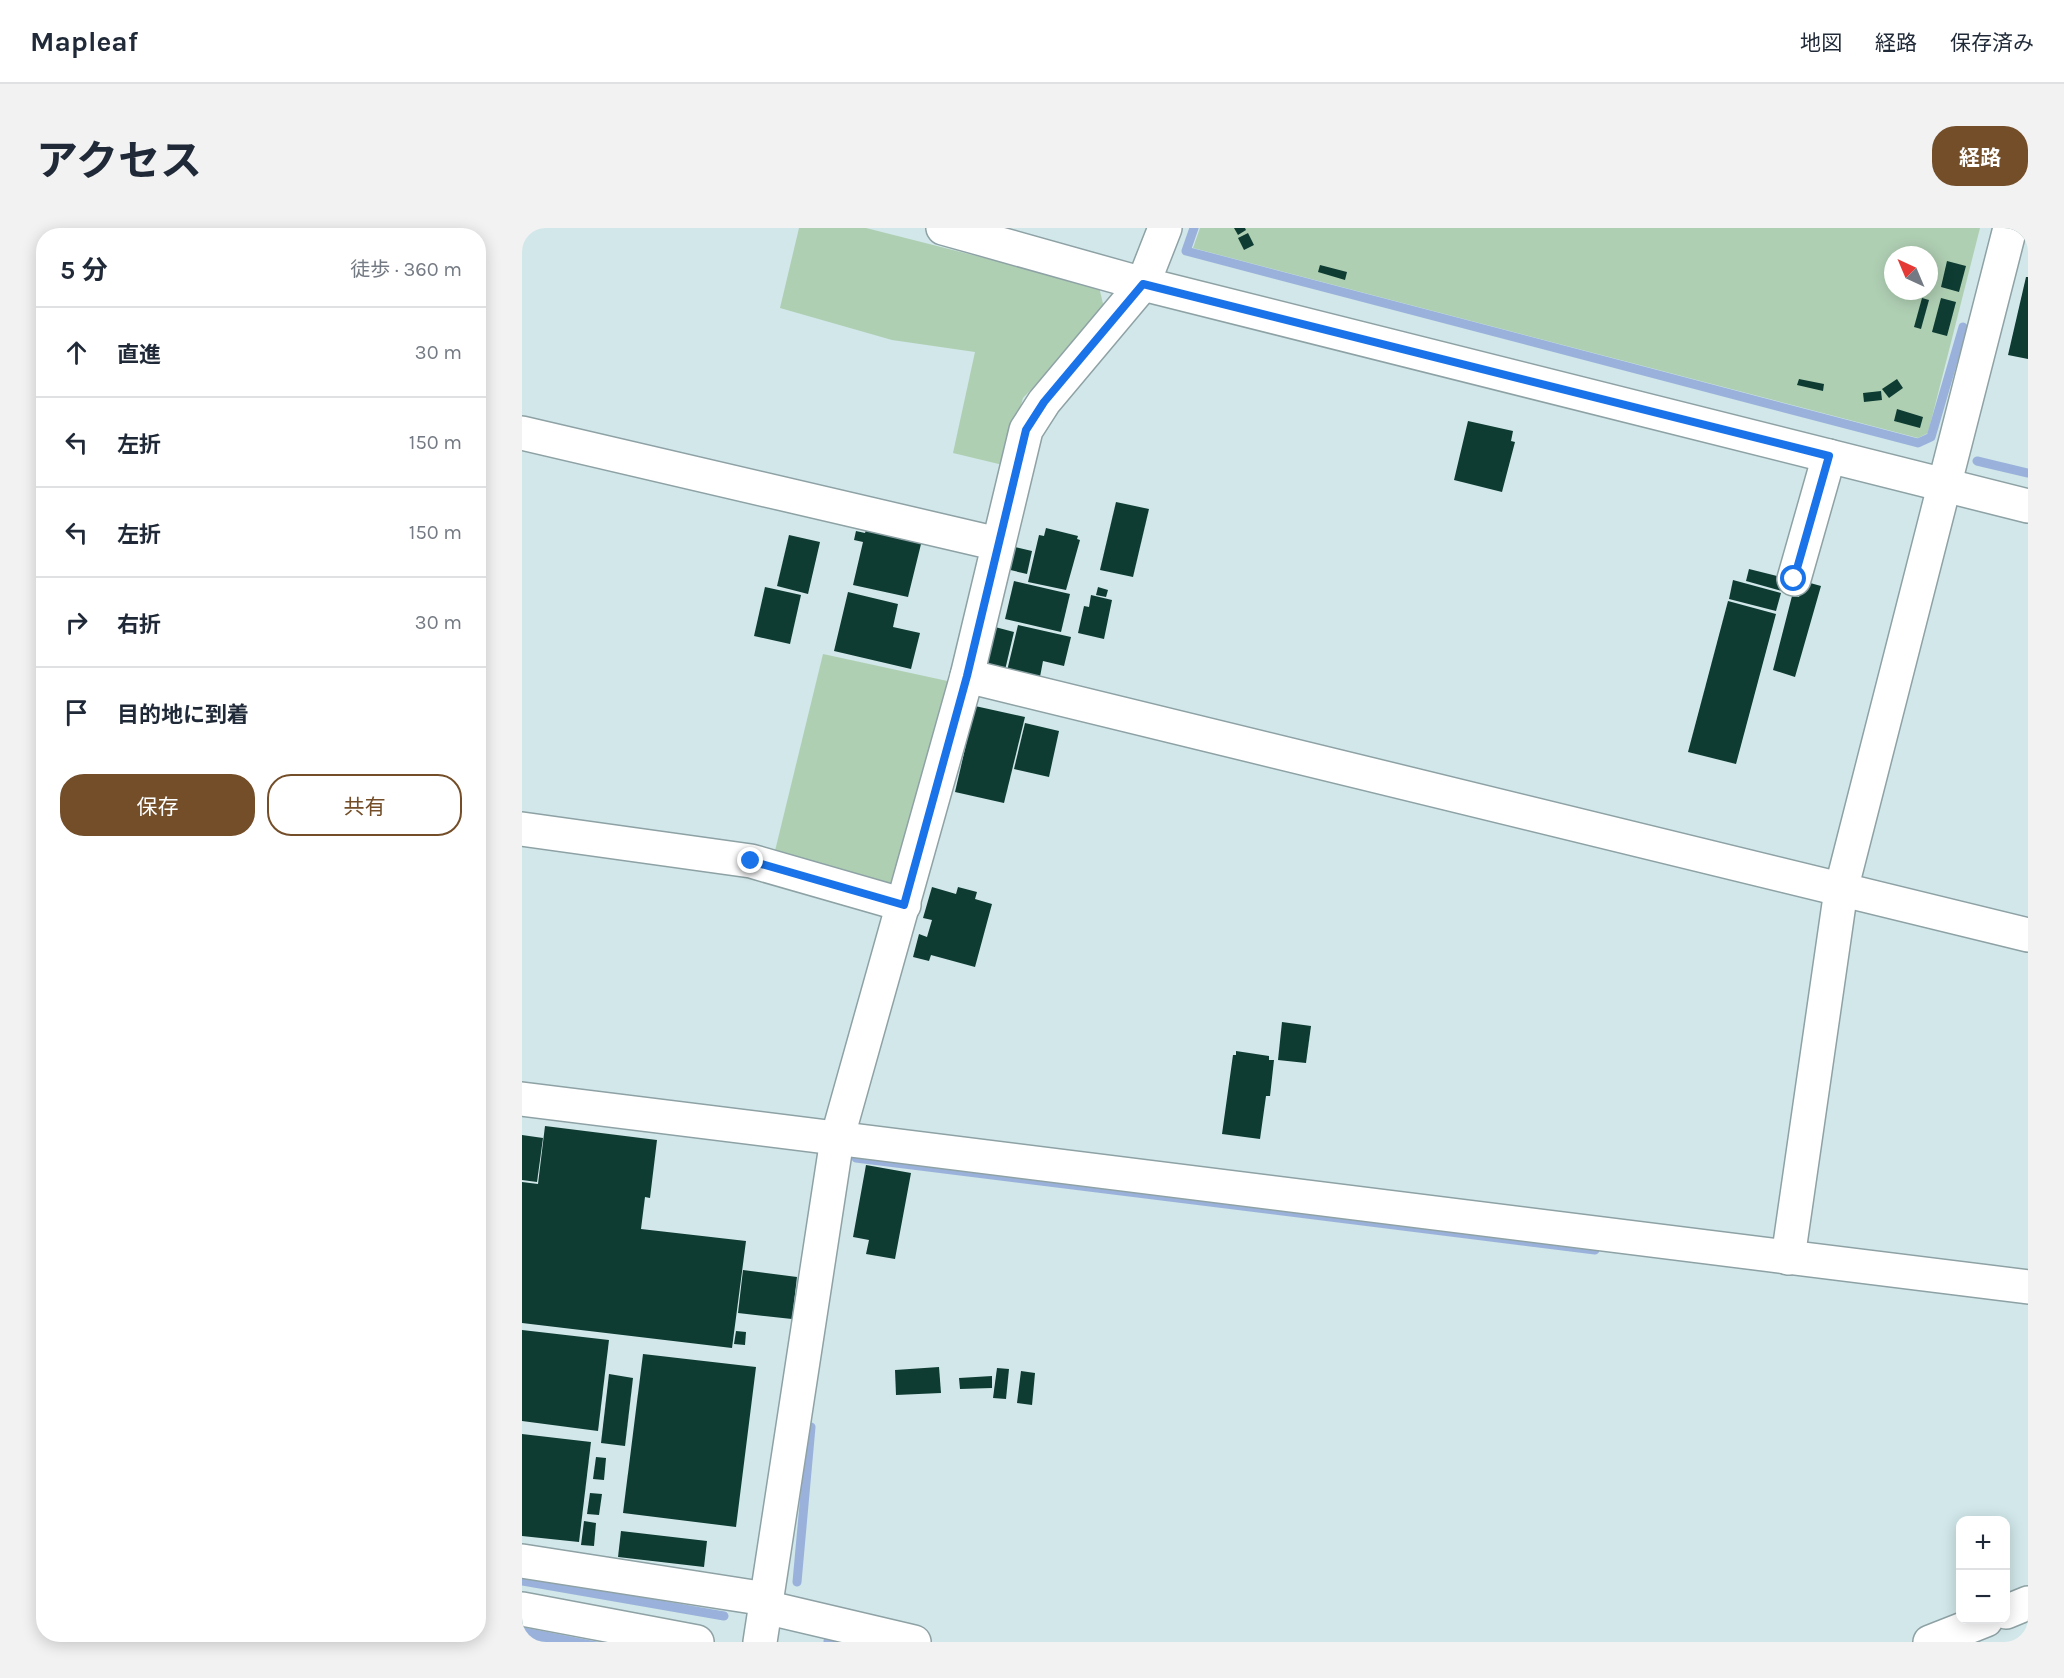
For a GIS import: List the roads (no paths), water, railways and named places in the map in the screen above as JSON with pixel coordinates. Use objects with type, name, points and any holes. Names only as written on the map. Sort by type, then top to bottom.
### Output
[{"type":"street","points":[[943,228],[1143,284],[2028,506]]},
{"type":"street","points":[[760,1642],[837,1139],[967,676],[1026,430],[1044,402],[1143,284],[1165,228]]},
{"type":"street","points":[[1788,1258],[1841,890],[1944,486],[2015,239]]},
{"type":"street","points":[[522,433],[998,544]]},
{"type":"street","points":[[1794,579],[1829,456]]},
{"type":"street","points":[[967,676],[2028,935]]},
{"type":"street","points":[[522,829],[751,861],[904,905]]},
{"type":"street","points":[[522,1099],[2028,1287]]},
{"type":"street","points":[[522,1562],[765,1603],[914,1642]]},
{"type":"street","points":[[2010,1610],[2028,1603]]},
{"type":"street","points":[[522,1609],[697,1642]]},
{"type":"street","points":[[1930,1642],[1976,1624]]},
{"type":"water","points":[[522,1627],[599,1642],[522,1642]]},
{"type":"waterway","points":[[1194,228],[1186,251],[1918,443],[1931,437],[1963,327]]},
{"type":"waterway","points":[[1977,461],[2028,473]]},
{"type":"waterway","points":[[856,1158],[1595,1250]]},
{"type":"waterway","points":[[797,1582],[811,1427]]},
{"type":"waterway","points":[[522,1581],[724,1616]]},
{"type":"waterway","points":[[828,1641],[832,1642]]}]
